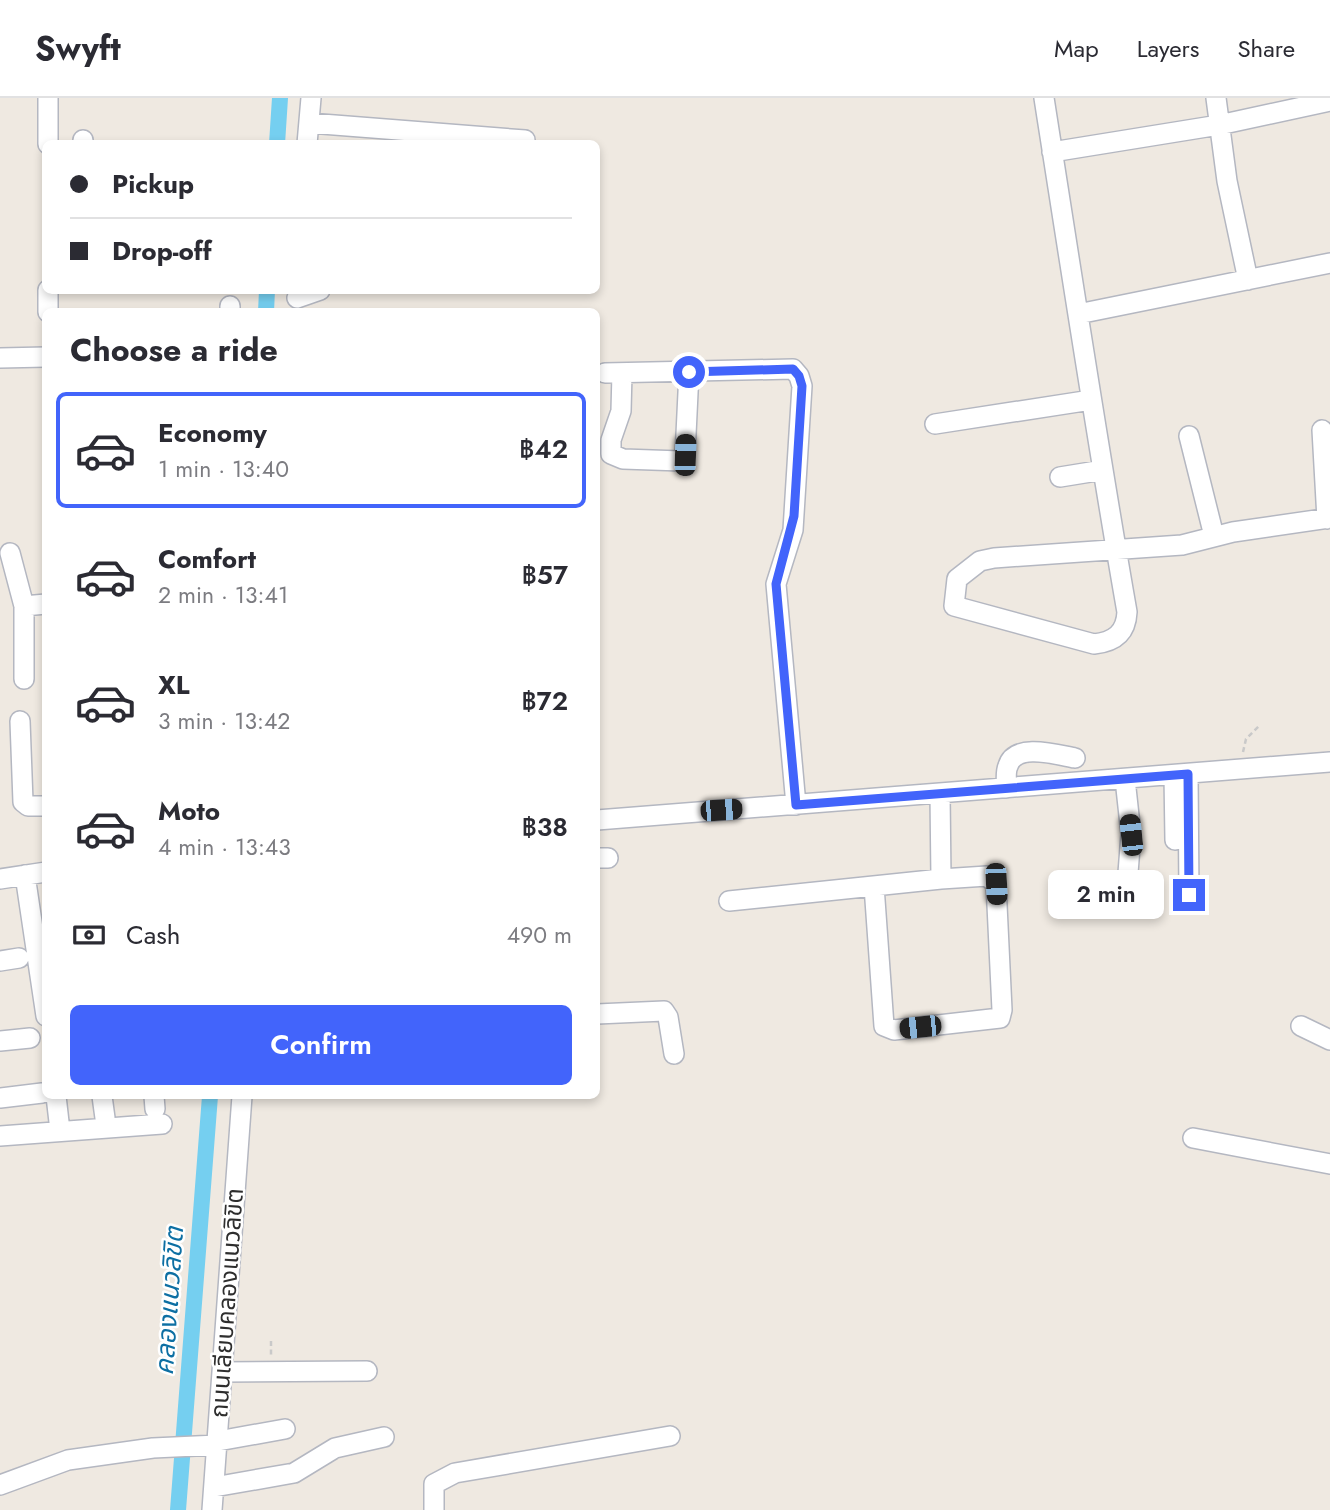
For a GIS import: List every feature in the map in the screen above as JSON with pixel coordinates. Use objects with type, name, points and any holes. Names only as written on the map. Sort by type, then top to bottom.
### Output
[{"type":"street","points":[[48,98],[48,140]]},
{"type":"street","points":[[307,140],[311,98]]},
{"type":"street","points":[[1044,98],[1091,400],[1116,548],[1127,617],[1120,635],[1107,643],[1080,642],[954,606],[957,579],[980,561],[1089,553],[1116,548],[1182,545],[1214,536],[1328,519],[1322,430]]},
{"type":"street","points":[[1216,98],[1248,280]]},
{"type":"street","points":[[1052,152],[1219,125],[1330,101]]},
{"type":"street","points":[[309,122],[525,140]]},
{"type":"street","points":[[1078,314],[1330,263]]},
{"type":"street","points":[[0,358],[42,357]]},
{"type":"street","points":[[689,372],[685,455],[681,461],[623,459],[611,454],[611,440],[621,411],[614,373],[793,369],[802,386],[794,516],[776,584],[796,805]]},
{"type":"street","points":[[935,424],[1091,400]]},
{"type":"street","points":[[1189,436],[1214,536]]},
{"type":"street","points":[[1060,477],[1103,470]]},
{"type":"street","points":[[10,552],[24,606],[24,679]]},
{"type":"street","points":[[24,606],[42,604]]},
{"type":"street","points":[[20,721],[23,802],[28,806],[42,806]]},
{"type":"street","points":[[1006,788],[1007,767],[1017,755],[1034,752],[1075,758]]},
{"type":"street","points":[[600,820],[1330,762]]},
{"type":"street","points":[[1175,876],[1181,774]]},
{"type":"street","points":[[1181,774],[1189,895]]},
{"type":"street","points":[[1125,779],[1131,835],[1130,891]]},
{"type":"street","points":[[940,794],[941,879]]},
{"type":"street","points":[[0,879],[42,873]]},
{"type":"street","points":[[25,875],[42,989]]},
{"type":"street","points":[[729,901],[941,879],[987,876],[996,884],[1002,1010],[1000,1018],[894,1030],[884,1026],[874,886]]},
{"type":"street","points":[[600,1014],[664,1012],[668,1017],[674,1054]]},
{"type":"street","points":[[1301,1026],[1330,1040]]},
{"type":"street","points":[[0,1041],[30,1038]]},
{"type":"street","points":[[0,1098],[42,1095]]},
{"type":"street","points":[[50,1099],[59,1122]]},
{"type":"street","points":[[102,1099],[105,1118]]},
{"type":"street","name":"ถนนเลียบคลองแนวลิขิต","points":[[212,1510],[213,1443],[222,1372],[242,1099]]},
{"type":"street","points":[[0,1136],[157,1109]]},
{"type":"street","points":[[1193,1138],[1330,1164]]},
{"type":"street","points":[[222,1372],[367,1371]]},
{"type":"street","points":[[0,1485],[68,1460],[213,1443],[285,1429]]},
{"type":"street","points":[[434,1510],[434,1484],[455,1473],[670,1436]]},
{"type":"street","points":[[214,1487],[294,1473],[335,1448],[384,1437]]},
{"type":"path","points":[[1244,769],[1246,739],[1259,726]]},
{"type":"waterway","name":"คลองแนวลิขิต","points":[[277,140],[280,98]]},
{"type":"waterway","name":"คลองแนวลิขิต","points":[[266,308],[267,294]]},
{"type":"waterway","name":"คลองแนวลิขิต","points":[[178,1510],[210,1099]]},
{"type":"route","points":[[689,372],[793,369],[802,386],[793,530],[776,584],[796,805],[1188,774],[1189,895]]}]
